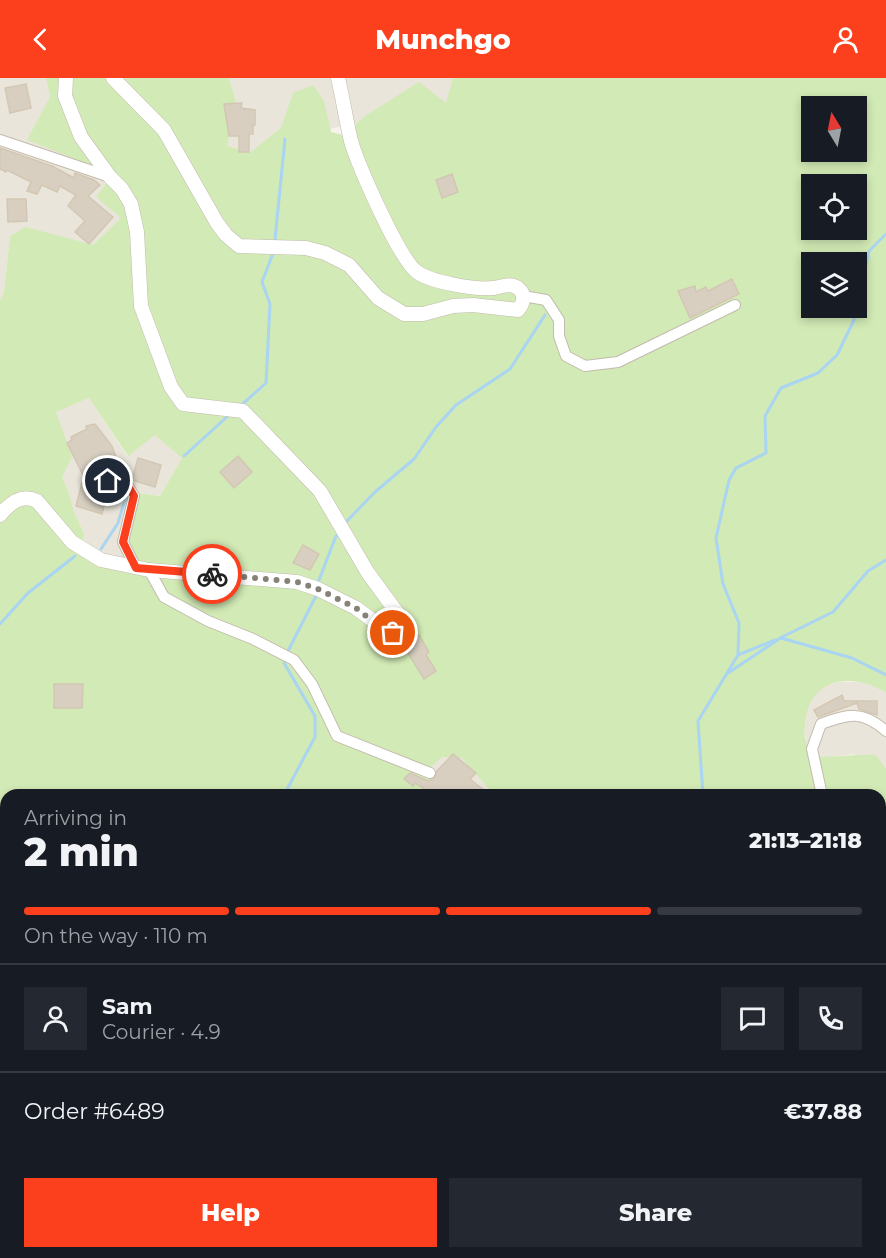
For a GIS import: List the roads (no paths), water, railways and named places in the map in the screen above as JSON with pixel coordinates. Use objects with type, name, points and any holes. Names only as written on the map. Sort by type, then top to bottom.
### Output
[{"type":"street","points":[[0,515],[17,499],[31,498],[37,501],[72,542],[101,560],[143,569],[297,582],[318,589],[356,608],[390,633],[396,633],[402,625],[401,618],[350,545],[320,490],[301,468],[243,411],[183,404],[171,387],[141,306],[137,232],[131,204],[81,137],[65,96],[66,78]]},
{"type":"street","points":[[113,78],[165,130],[217,223],[239,246],[306,248],[325,253],[349,265],[378,298],[404,314],[423,314],[453,306],[473,305],[518,310],[523,300],[520,290],[512,286],[493,288],[458,284],[426,278],[414,270],[403,255],[359,164],[338,78]]},
{"type":"street","points":[[0,140],[110,177]]},
{"type":"street","points":[[523,300],[546,300],[559,320],[559,336],[566,356],[585,366],[618,362],[735,305]]},
{"type":"street","points":[[108,481],[116,486],[128,486],[134,496],[123,542],[164,597],[208,621],[253,639],[294,660],[312,684],[337,736],[423,768],[430,773]]},
{"type":"street","points":[[821,789],[812,749],[822,724],[849,714],[872,719],[886,731]]},
{"type":"waterway","points":[[275,239],[285,139]]},
{"type":"waterway","points":[[703,789],[698,721],[738,655],[739,623],[723,584],[716,538],[729,480],[736,468],[766,453],[765,416],[781,388],[818,373],[837,355],[854,320],[869,251],[886,234]]},
{"type":"waterway","points":[[239,407],[266,383],[270,304],[262,282],[272,256]]},
{"type":"waterway","points":[[345,523],[375,492],[414,459],[436,427],[456,405],[510,369],[545,315]]},
{"type":"waterway","points":[[184,456],[229,415]]},
{"type":"waterway","points":[[101,549],[118,523],[126,496]]},
{"type":"waterway","points":[[319,580],[336,536]]},
{"type":"waterway","points":[[0,624],[28,593],[75,556]]},
{"type":"waterway","points":[[728,673],[782,637],[833,612],[868,571],[886,560]]},
{"type":"waterway","points":[[287,653],[316,596]]},
{"type":"waterway","points":[[781,638],[852,658],[886,675]]},
{"type":"waterway","points":[[738,655],[775,640]]},
{"type":"waterway","points":[[285,659],[284,663],[315,716],[315,737],[287,789]]}]
